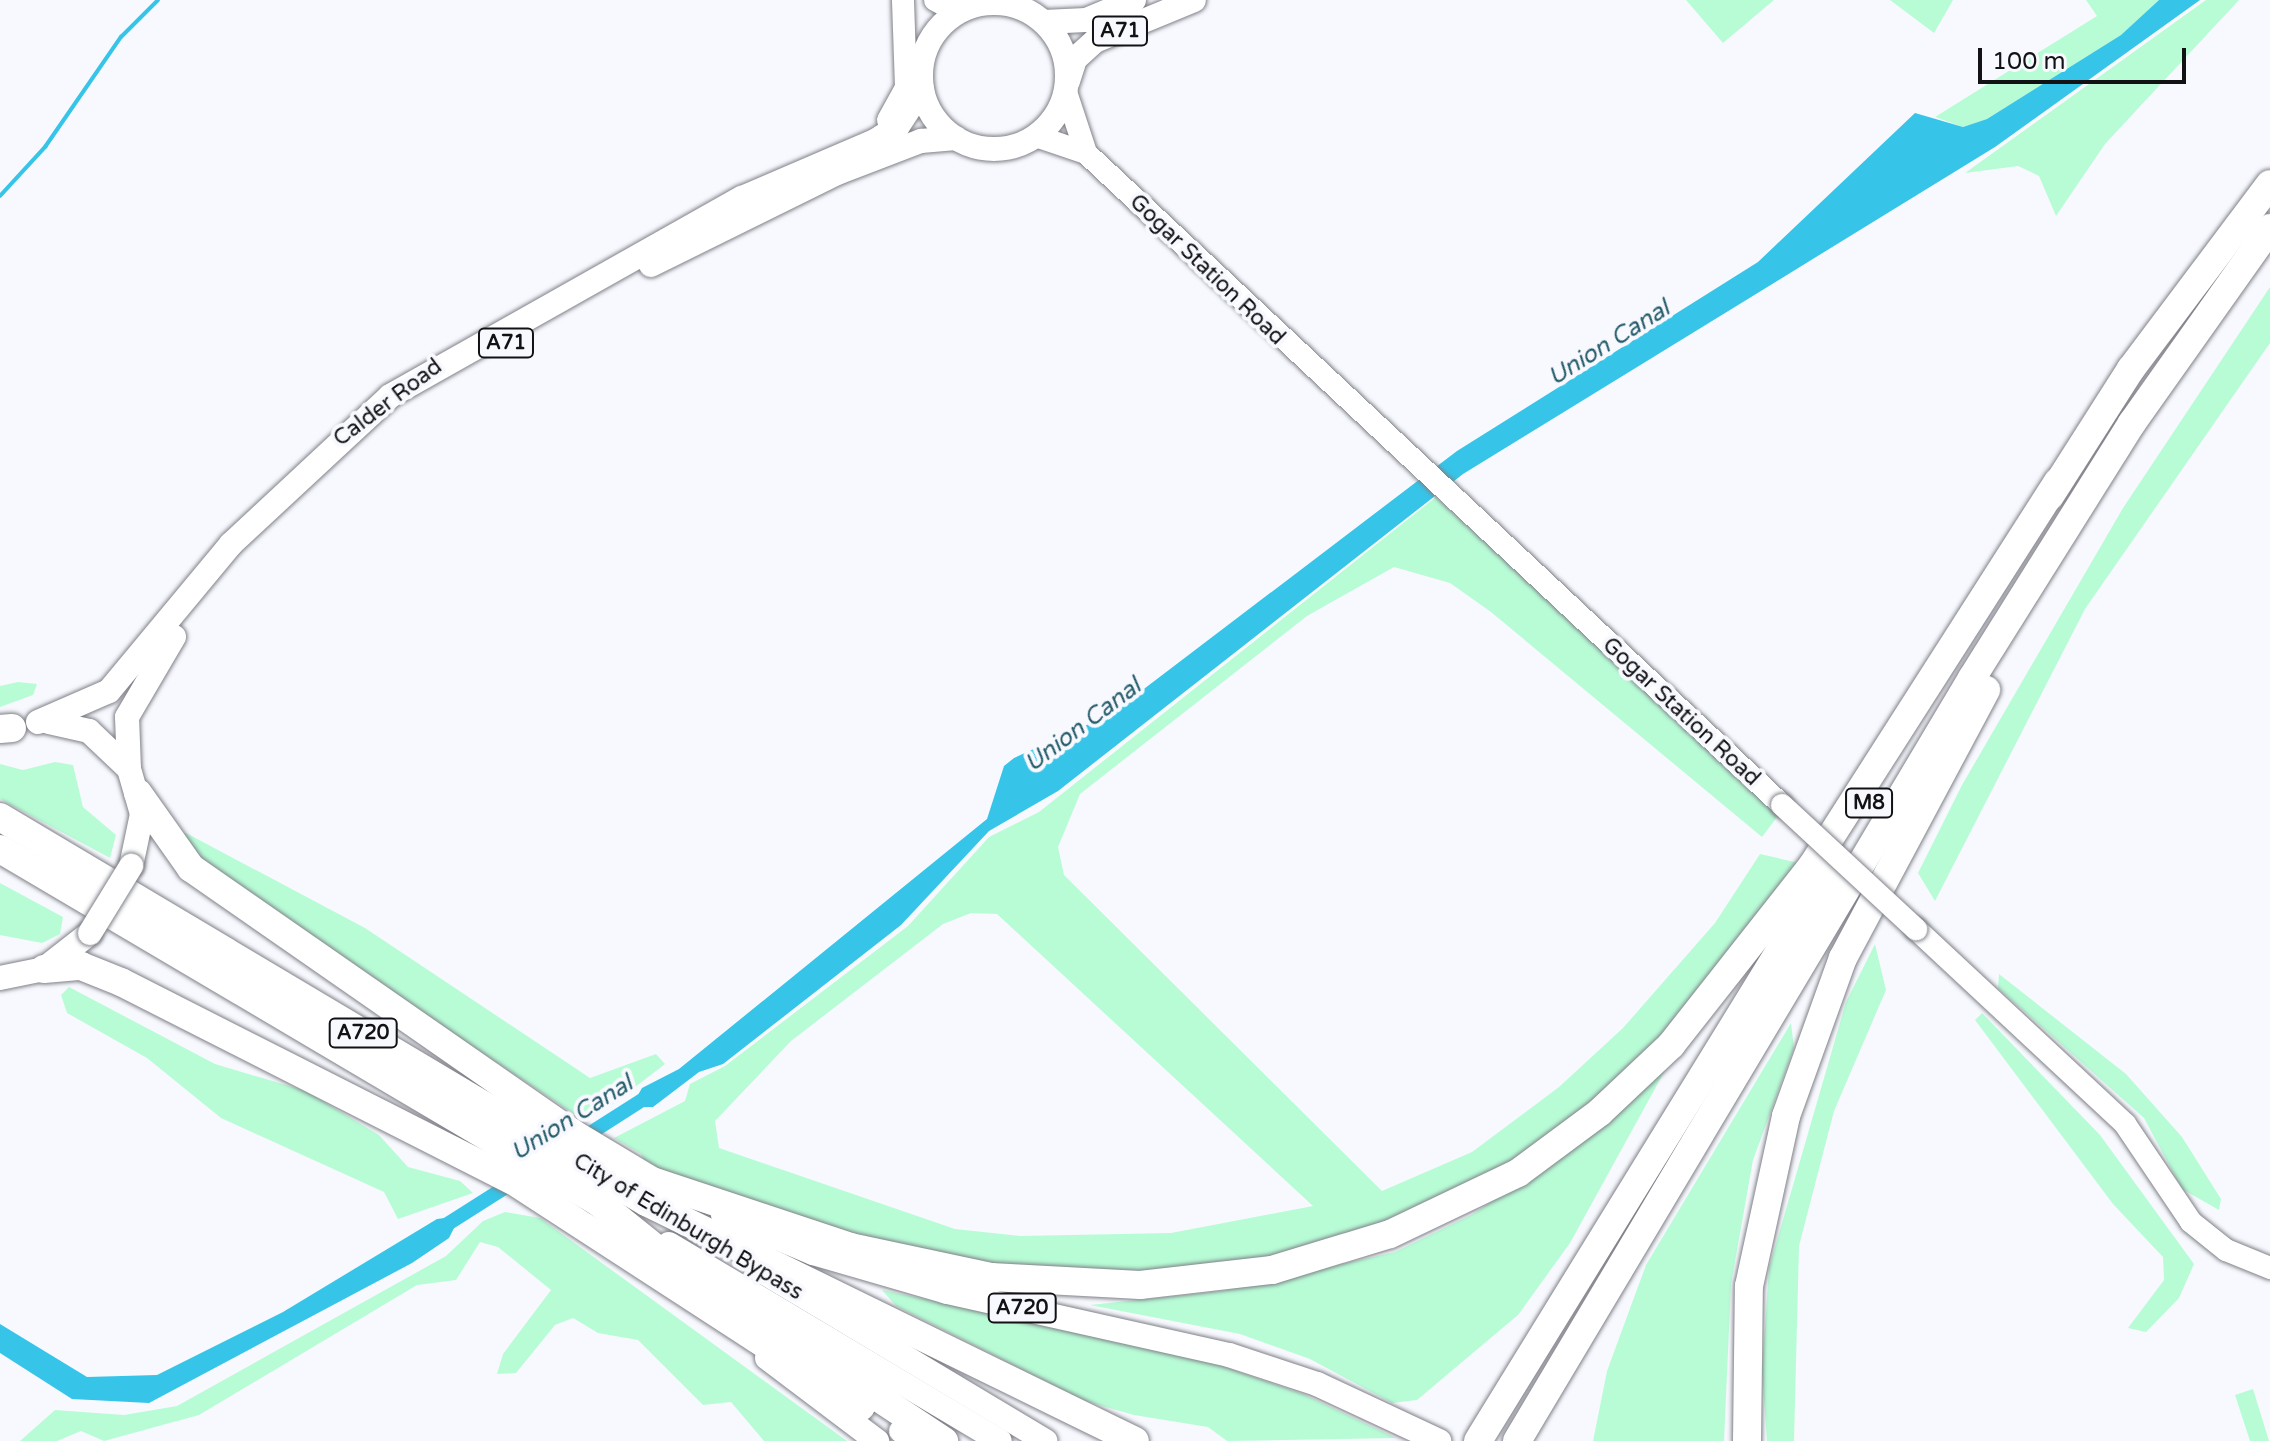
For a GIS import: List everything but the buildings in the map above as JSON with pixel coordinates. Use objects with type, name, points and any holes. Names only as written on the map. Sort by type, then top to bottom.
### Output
[{"type":"highway","name":"M8","points":[[649,1191],[850,1247],[978,1275],[1140,1285],[1272,1270],[1436,1216],[1557,1146],[1671,1045],[1746,956],[2131,369],[2270,184]]},
{"type":"highway","name":"M8","points":[[1517,1441],[1795,967],[2132,423],[2270,228]]},
{"type":"highway","name":"M8","points":[[1747,1441],[1744,1335],[1754,1247],[1820,1010],[1898,849],[2132,423]]},
{"type":"highway","name":"M8","points":[[1478,1441],[1769,973],[2058,482]]},
{"type":"highway","name":"A720","points":[[134,781],[191,868],[649,1191]]},
{"type":"highway","name":"City of Edinburgh Bypass","points":[[0,817],[649,1191]]},
{"type":"highway","name":"City of Edinburgh Bypass","points":[[0,849],[598,1202]]},
{"type":"highway","points":[[38,971],[81,966],[121,982],[512,1180],[629,1255],[719,1319],[901,1439]]},
{"type":"highway","points":[[649,1191],[1135,1441]]},
{"type":"highway","points":[[598,1202],[669,1259],[944,1441]]},
{"type":"main road","name":"A71","points":[[1044,22],[1086,20],[1134,0]]},
{"type":"main road","name":"A71","points":[[1066,88],[1075,59],[1095,41],[1194,0]]},
{"type":"main road","points":[[1002,2],[1044,22],[1063,50],[1066,88],[1036,136],[996,149],[956,138],[940,126],[921,81],[931,37],[958,12],[1002,2]]},
{"type":"main road","name":"Calder Road","points":[[13,728],[109,691],[231,544],[390,396],[586,281],[898,126],[921,81]]},
{"type":"main road","name":"Calder Road","points":[[134,781],[127,717],[168,645],[219,576],[365,435],[468,363],[764,208],[899,148],[956,138]]},
{"type":"main road","name":"A71","points":[[0,985],[38,971],[90,933],[131,866],[142,814],[134,781],[89,731],[13,728]]},
{"type":"main road","points":[[0,978],[38,971]]},
{"type":"main road","name":"A720","points":[[649,1191],[813,1253],[947,1292],[1229,1355],[1397,1421],[1439,1441]]},
{"type":"main road","name":"City of Edinburgh Bypass","points":[[649,1191],[1045,1441]]},
{"type":"main road","name":"City of Edinburgh Bypass","points":[[598,1202],[1000,1441]]},
{"type":"street","points":[[903,0],[921,81]]},
{"type":"street","points":[[824,162],[886,123],[901,101],[903,0]]},
{"type":"street","points":[[935,0],[958,12]]},
{"type":"street","name":"Gogar Station Road","points":[[1066,88],[1086,153]]},
{"type":"street","name":"Gogar Station Road","points":[[1036,136],[1086,153],[1402,454],[2125,1124],[2191,1222],[2226,1250],[2270,1268]]},
{"type":"green space","points":[[1686,0],[1774,0],[1723,43]]},
{"type":"green space","points":[[1890,0],[1953,0],[1934,33]]},
{"type":"green space","points":[[2086,0],[2159,0],[2121,35],[1987,119],[1963,127],[1935,117],[2097,16]]},
{"type":"green space","points":[[2206,0],[2239,0],[2105,144],[2056,216],[2039,176],[2018,166],[1965,173]]},
{"type":"green space","points":[[2270,287],[2270,343],[2085,609],[1935,901],[1918,873],[1962,785],[2123,508]]},
{"type":"green space","points":[[1436,497],[1780,813],[1762,837],[1491,612],[1450,583],[1394,567],[1307,616],[1080,794],[1058,847],[1064,875],[1382,1191],[1472,1152],[1559,1087],[1623,1028],[1715,923],[1760,854],[1812,866],[1746,956],[1518,1173],[1272,1270],[991,1277],[652,1181],[641,1154],[614,1138],[685,1101],[690,1084],[725,1066],[908,926],[989,837],[1039,812]],"holes":[[[971,913],[997,914],[1313,1206],[1171,1233],[1020,1236],[955,1229],[719,1148],[715,1121],[791,1041],[943,924]]]},
{"type":"green space","points":[[18,682],[37,684],[33,695],[0,707],[0,686]]},
{"type":"green space","points":[[55,762],[73,765],[83,807],[116,835],[110,858],[0,799],[0,764],[23,770]]},
{"type":"green space","points":[[186,833],[365,928],[590,1078],[656,1054],[665,1064],[608,1108],[574,1114],[199,864],[175,835]]},
{"type":"green space","points":[[0,883],[63,917],[60,934],[42,943],[0,935]]},
{"type":"green space","points":[[1875,944],[1886,990],[1834,1111],[1799,1246],[1794,1441],[1767,1441],[1762,1371],[1769,1268],[1846,1002]]},
{"type":"green space","points":[[1999,974],[2126,1074],[2182,1137],[2221,1199],[2219,1210],[2182,1189],[2144,1118],[1998,988]]},
{"type":"green space","points":[[69,987],[215,1064],[306,1091],[379,1135],[408,1167],[460,1181],[473,1193],[398,1219],[384,1192],[221,1118],[147,1058],[67,1013],[61,995]]},
{"type":"green space","points":[[1982,1013],[2100,1135],[2194,1264],[2179,1298],[2146,1332],[2128,1328],[2164,1280],[2163,1257],[2113,1204],[1975,1020]]},
{"type":"green space","points":[[1791,1023],[1794,1048],[1753,1160],[1731,1284],[1724,1441],[1593,1441],[1607,1371],[1646,1265]]},
{"type":"green space","points":[[1673,1056],[1570,1243],[1518,1315],[1417,1400],[1392,1403],[1310,1359],[1240,1334],[1090,1305],[1222,1291],[1395,1252],[1473,1214],[1560,1155]]},
{"type":"green space","points":[[505,1212],[540,1218],[847,1441],[764,1441],[731,1402],[703,1405],[638,1340],[598,1333],[573,1318],[555,1325],[516,1373],[497,1374],[503,1354],[551,1290],[498,1247],[480,1242],[456,1280],[417,1285],[199,1415],[104,1441],[81,1431],[57,1441],[20,1441],[55,1410],[124,1415],[177,1406],[446,1256],[483,1221]]},
{"type":"green space","points":[[882,1290],[1184,1353],[1303,1394],[1396,1438],[1227,1441],[1208,1427],[1134,1415],[1085,1401],[896,1306]]},
{"type":"green space","points":[[2253,1389],[2269,1441],[2250,1441],[2235,1395]]},
{"type":"water","points":[[2159,0],[2200,0],[1995,147],[1463,474],[1058,791],[989,831],[901,925],[723,1064],[699,1072],[653,1107],[631,1107],[642,1088],[679,1069],[987,819],[1004,766],[1014,758],[1111,714],[1457,451],[1758,262],[1915,113],[1963,127],[1987,119],[2121,35]]},
{"type":"water","points":[[460,1216],[449,1238],[412,1263],[149,1403],[72,1399],[0,1353],[0,1324],[87,1377],[157,1375],[283,1312],[437,1219]]},
{"type":"waterway","points":[[0,196],[45,147],[121,37],[158,0]]},
{"type":"waterway","name":"Union Canal","points":[[581,1139],[645,1098]]},
{"type":"waterway","name":"Union Canal","points":[[446,1225],[517,1180]]}]
